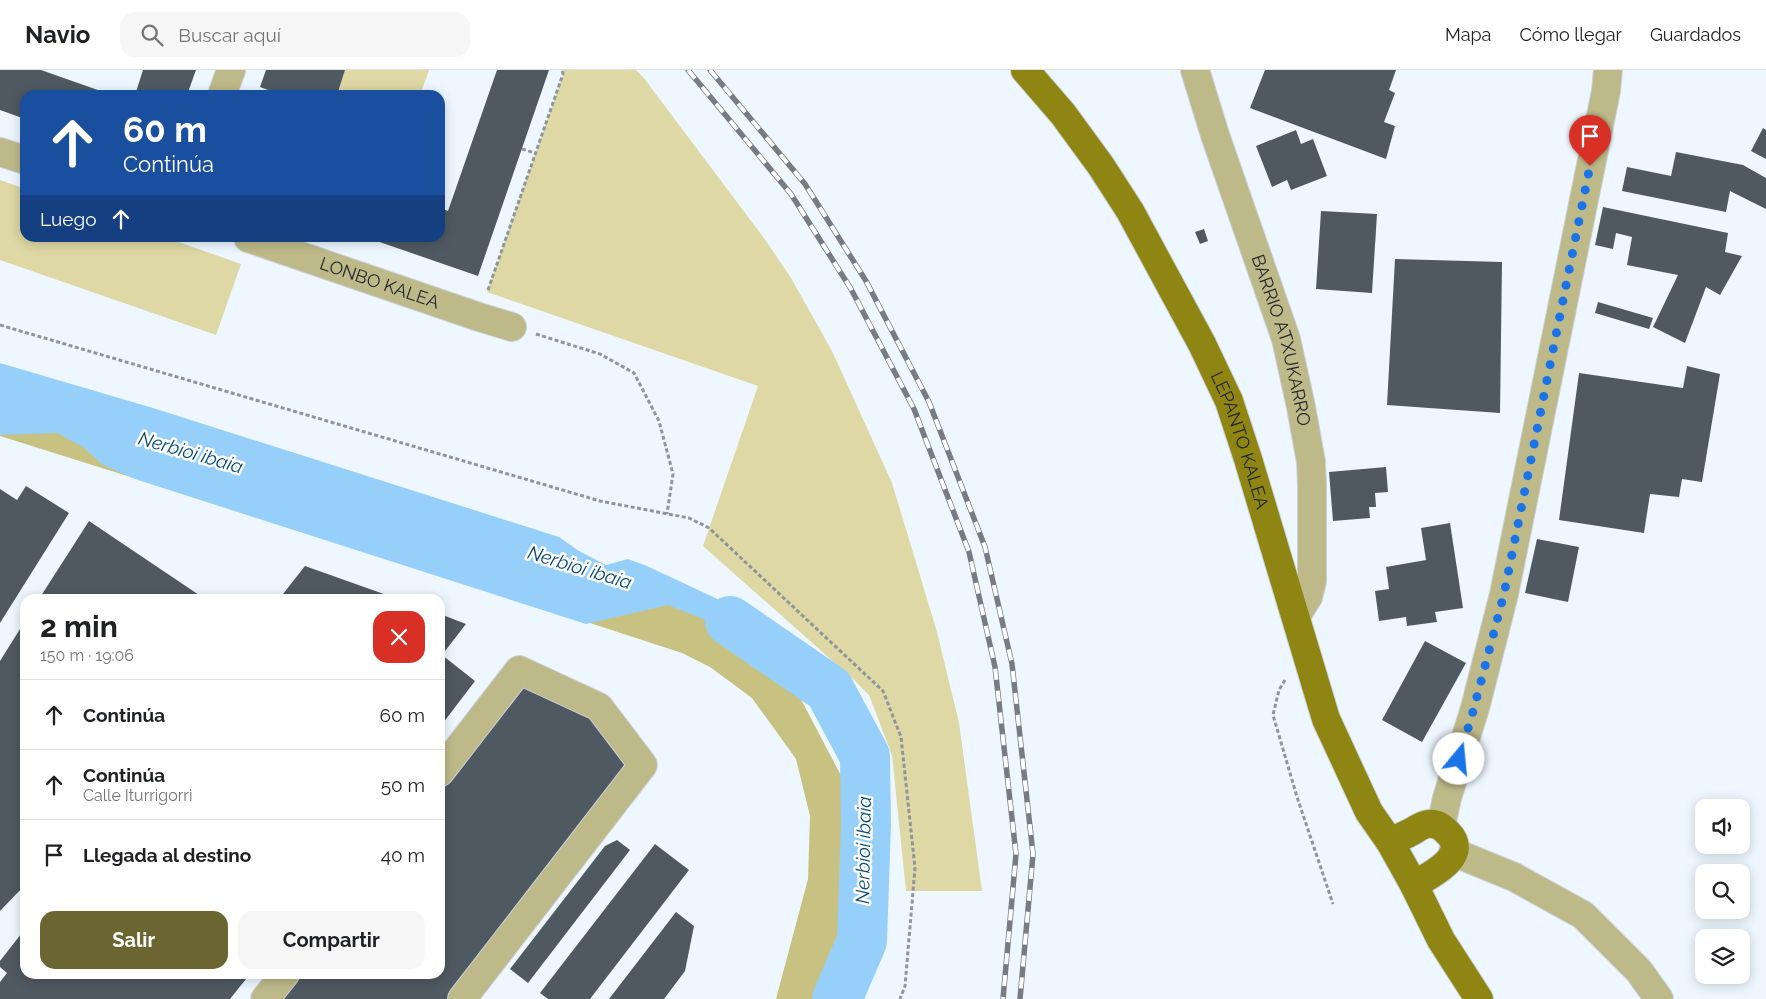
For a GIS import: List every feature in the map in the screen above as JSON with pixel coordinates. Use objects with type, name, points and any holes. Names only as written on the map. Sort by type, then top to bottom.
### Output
[{"type":"main road","name":"LEPANTO KALEA","points":[[1025,70],[1063,114],[1101,166],[1130,211],[1202,344],[1228,401],[1237,426],[1326,719],[1369,812],[1390,842],[1414,884],[1441,940],[1478,999]]},
{"type":"main road","points":[[1390,842],[1426,824],[1441,826],[1452,837],[1454,852],[1446,866],[1414,884]]},
{"type":"street","points":[[224,90],[231,70]]},
{"type":"street","name":"BARRIO ATXUKARRO","points":[[1195,70],[1286,339],[1300,402],[1311,462],[1312,581],[1308,597],[1296,616]]},
{"type":"street","points":[[1441,826],[1447,798],[1474,708],[1504,594],[1606,91],[1608,70]]},
{"type":"street","points":[[0,152],[20,158]]},
{"type":"street","name":"LONBO KALEA","points":[[260,242],[478,317],[512,326]]},
{"type":"street","points":[[445,766],[519,670],[599,707],[643,765],[462,999]]},
{"type":"street","points":[[1454,852],[1514,878],[1583,915],[1639,971],[1659,999]]},
{"type":"street","points":[[265,999],[281,979]]},
{"type":"path","points":[[478,317],[563,74],[562,70]]},
{"type":"path","points":[[522,148],[535,153]]},
{"type":"path","points":[[0,325],[600,501],[690,518],[709,528],[883,692],[901,737],[915,868],[905,986],[900,999]]},
{"type":"path","points":[[512,326],[600,354],[634,373],[659,421],[672,474],[667,514]]},
{"type":"path","points":[[1310,664],[1293,666],[1278,690],[1273,715],[1297,796],[1333,904]]},
{"type":"shaded area","points":[[345,70],[429,70],[422,90],[339,90]]},
{"type":"shaded area","points":[[562,70],[636,70],[643,77],[766,241],[791,278],[832,351],[892,483],[937,632],[959,723],[982,891],[906,891],[892,755],[869,695],[703,546],[758,386],[487,292],[563,75]]},
{"type":"shaded area","points":[[0,180],[20,187],[20,242],[178,242],[241,264],[216,335],[0,260]]},
{"type":"shaded area","points":[[0,394],[666,589],[794,686],[856,804],[843,956],[826,999],[776,999],[808,879],[810,816],[796,759],[752,698],[710,667],[682,653],[452,578],[0,436]]},
{"type":"water","points":[[0,363],[153,408],[559,537],[579,551],[606,565],[628,559],[726,603],[798,653],[773,667],[713,623],[668,605],[586,624],[135,479],[103,465],[83,447],[57,433],[0,435]]},
{"type":"building","points":[[0,70],[41,70],[98,90],[20,90],[20,117],[0,110]]},
{"type":"building","points":[[143,70],[196,70],[189,90],[137,90]]},
{"type":"building","points":[[266,70],[345,70],[339,90],[268,90],[260,87]]},
{"type":"building","points":[[497,70],[549,70],[478,276],[380,242],[445,242],[445,210],[448,211]]},
{"type":"building","points":[[1265,70],[1396,70],[1389,90],[1395,93],[1384,122],[1395,126],[1386,159],[1250,108]]},
{"type":"building","points":[[1763,128],[1766,130],[1766,159],[1751,151]]},
{"type":"building","points":[[1296,130],[1301,144],[1313,139],[1327,176],[1291,190],[1287,180],[1272,187],[1256,146]]},
{"type":"building","points":[[1676,152],[1743,165],[1766,178],[1766,209],[1730,191],[1726,212],[1622,191],[1627,167],[1671,176]]},
{"type":"building","points":[[1603,207],[1728,233],[1725,252],[1742,256],[1720,295],[1706,287],[1685,343],[1653,327],[1678,275],[1627,265],[1632,237],[1616,233],[1613,249],[1595,245]]},
{"type":"building","points":[[1321,211],[1377,214],[1372,293],[1316,289]]},
{"type":"building","points":[[1204,229],[1208,241],[1200,244],[1195,232]]},
{"type":"building","points":[[1395,259],[1502,262],[1500,413],[1387,405]]},
{"type":"building","points":[[1598,302],[1653,318],[1649,329],[1595,313]]},
{"type":"building","points":[[1687,366],[1720,374],[1702,482],[1682,479],[1679,497],[1650,494],[1644,533],[1559,520],[1579,373],[1683,388]]},
{"type":"building","points":[[1386,467],[1388,492],[1375,493],[1376,507],[1369,507],[1370,518],[1333,521],[1329,472]]},
{"type":"building","points":[[26,486],[69,513],[0,623],[0,489],[17,500]]},
{"type":"building","points":[[89,521],[198,594],[42,594]]},
{"type":"building","points":[[1450,523],[1463,608],[1435,612],[1437,622],[1407,626],[1406,617],[1379,621],[1375,591],[1389,589],[1386,567],[1426,560],[1421,528]]},
{"type":"building","points":[[1537,539],[1579,547],[1568,602],[1525,593]]},
{"type":"building","points":[[305,566],[384,594],[283,594]]},
{"type":"building","points":[[445,616],[466,624],[445,651]]},
{"type":"building","points":[[20,629],[20,890],[0,911],[0,661]]},
{"type":"building","points":[[1425,641],[1466,663],[1422,742],[1382,720]]},
{"type":"building","points":[[445,657],[475,681],[445,720]]},
{"type":"building","points":[[523,685],[591,717],[627,765],[447,999],[281,999],[297,979],[445,979],[445,786]]},
{"type":"building","points":[[617,840],[630,850],[528,983],[510,969],[605,846]]},
{"type":"building","points":[[655,844],[689,870],[590,999],[548,999],[540,993]]},
{"type":"building","points":[[676,912],[694,926],[685,971],[664,999],[609,999]]},
{"type":"building","points":[[20,935],[20,979],[246,979],[230,999],[0,999],[0,982],[7,973],[0,967],[0,961]]},
{"type":"waterway","name":"Nerbioi ibaia","points":[[730,621],[829,689],[865,756],[866,824],[862,941],[837,999]]},
{"type":"railway","points":[[688,70],[791,194],[851,289],[914,409],[969,552],[995,667],[1016,854],[1003,999]]},
{"type":"railway","points":[[710,70],[805,184],[866,281],[929,402],[985,547],[1012,664],[1033,854],[1020,999]]},
{"type":"route","points":[[1459,759],[1504,594],[1590,166]]}]
